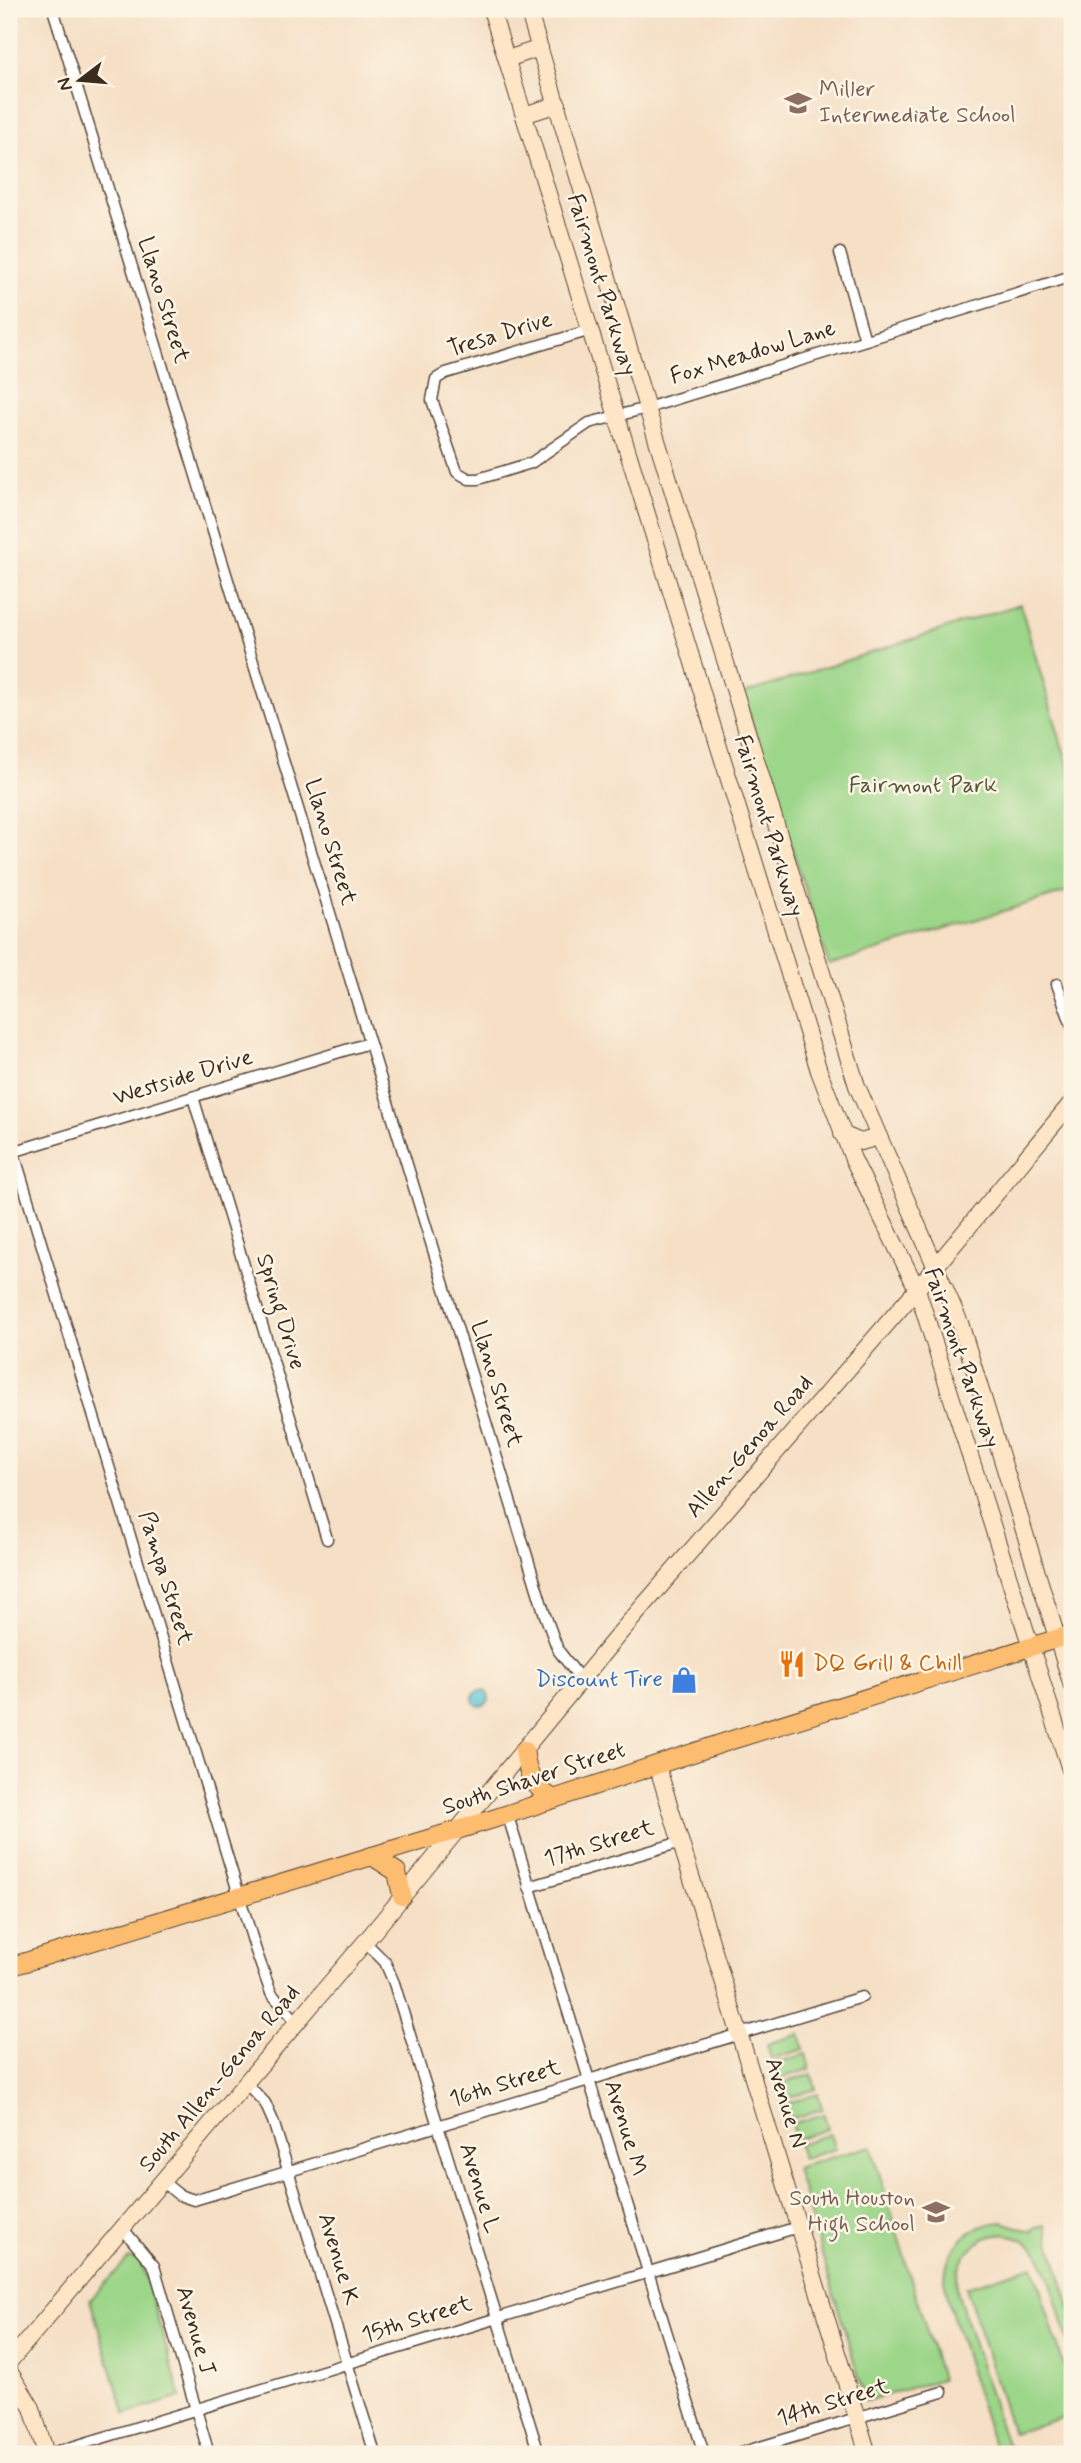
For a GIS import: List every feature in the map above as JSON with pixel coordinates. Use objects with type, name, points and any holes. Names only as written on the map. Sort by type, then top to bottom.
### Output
[{"type":"main road","name":"Fairmont Parkway","points":[[491,9],[819,1070],[842,1134],[917,1289],[1032,1646],[1066,1738],[1072,1776]]},
{"type":"main road","name":"Fairmont Parkway","points":[[528,9],[647,408],[857,1086],[960,1323],[1065,1636],[1072,1686]]},
{"type":"main road","points":[[507,59],[540,48]]},
{"type":"main road","points":[[524,115],[558,104]]},
{"type":"main road","points":[[568,253],[596,239]]},
{"type":"main road","points":[[701,688],[730,678]]},
{"type":"main road","points":[[752,850],[780,841]]},
{"type":"main road","name":"Allen-Genoa Road","points":[[462,1826],[1072,1102]]},
{"type":"main road","points":[[842,1134],[855,1142],[878,1137]]},
{"type":"main road","points":[[963,1432],[991,1422]]},
{"type":"main road","name":"South Shaver Street","points":[[9,1966],[372,1856],[1065,1636]]},
{"type":"main road","points":[[524,1750],[531,1781],[538,1790],[554,1799]]},
{"type":"main road","name":"Avenue N","points":[[657,1765],[869,2454]]},
{"type":"main road","name":"South Allen-Genoa Road","points":[[9,2362],[462,1826]]},
{"type":"main road","points":[[372,1856],[397,1872],[402,1896]]},
{"type":"main road","points":[[9,2371],[32,2408],[47,2454]]},
{"type":"street","name":"Llano Street","points":[[52,9],[545,1615],[558,1650],[582,1681]]},
{"type":"street","points":[[840,253],[865,340]]},
{"type":"street","name":"Fox Meadow Lane","points":[[441,432],[457,472],[469,479],[478,479],[531,463],[578,428],[617,414],[647,408],[1072,276]]},
{"type":"street","name":"Tresa Drive","points":[[441,432],[431,392],[436,379],[446,373],[591,330]]},
{"type":"street","points":[[1058,984],[1072,1026]]},
{"type":"street","name":"Westside Drive","points":[[11,1152],[369,1043]]},
{"type":"street","name":"Spring Drive","points":[[193,1097],[327,1539]]},
{"type":"street","name":"Pampa Street","points":[[9,1137],[11,1152],[239,1896],[271,1993],[297,2022]]},
{"type":"street","name":"Avenue M","points":[[507,1813],[704,2454]]},
{"type":"street","name":"17th Street","points":[[529,1887],[681,1842]]},
{"type":"street","name":"Avenue L","points":[[365,1942],[385,1962],[394,1983],[539,2454]]},
{"type":"street","name":"16th Street","points":[[163,2182],[178,2195],[194,2200],[862,1997]]},
{"type":"street","name":"Avenue K","points":[[246,2083],[265,2103],[289,2171],[376,2454]]},
{"type":"street","name":"15th Street","points":[[47,2454],[799,2227]]},
{"type":"street","name":"Avenue J","points":[[123,2229],[153,2266],[209,2454]]},
{"type":"street","name":"14th Street","points":[[737,2454],[942,2392]]},
{"type":"green space","name":"Fairmont Park","points":[[1020,604],[1072,779],[1072,890],[829,965],[743,694]]},
{"type":"green space","points":[[800,2034],[804,2049],[771,2059],[767,2044]]},
{"type":"green space","points":[[806,2054],[810,2069],[778,2079],[773,2064]]},
{"type":"green space","points":[[812,2074],[816,2089],[784,2099],[779,2084]]},
{"type":"green space","points":[[818,2094],[822,2109],[790,2119],[785,2104]]},
{"type":"green space","points":[[824,2114],[828,2129],[796,2139],[791,2124]]},
{"type":"green space","points":[[830,2134],[835,2149],[802,2159],[798,2144]]},
{"type":"green space","points":[[871,2146],[941,2379],[866,2401],[796,2168]]},
{"type":"green space","points":[[1002,2222],[1033,2232],[1033,2229],[1045,2225],[1072,2314],[1072,2356],[1046,2269],[1034,2248],[1021,2238],[992,2236],[979,2242],[961,2263],[957,2278],[958,2294],[1001,2430],[1007,2443],[1018,2454],[1000,2454],[992,2442],[945,2283],[946,2269],[956,2246],[975,2230]]},
{"type":"green space","points":[[128,2259],[140,2259],[181,2397],[125,2414],[90,2300]]},
{"type":"green space","points":[[1033,2266],[1072,2392],[1072,2415],[1012,2433],[966,2287]]},
{"type":"water","points":[[481,1690],[487,1692],[487,1704],[481,1706],[475,1704],[473,1698],[475,1692]]},
{"type":"place","name":"Miller Intermediate School","points":[[798,103]]},
{"type":"place","name":"DQ Grill & Chill","points":[[792,1664]]},
{"type":"place","name":"Discount Tire","points":[[684,1680]]},
{"type":"place","name":"South Houston High School","points":[[936,2212]]}]
